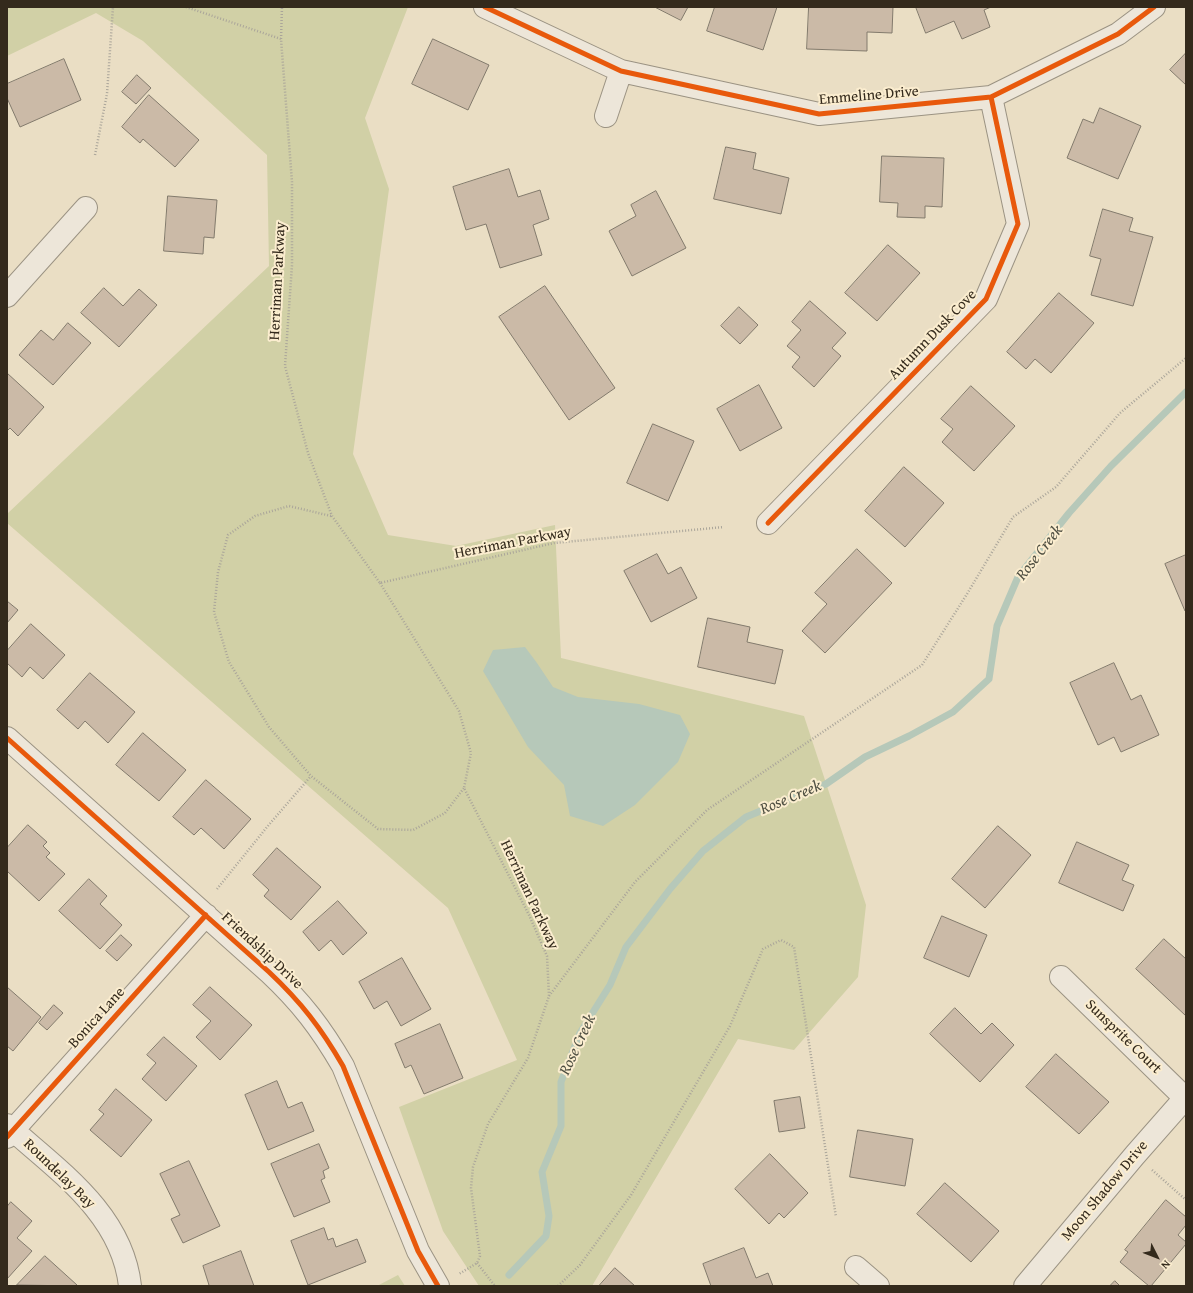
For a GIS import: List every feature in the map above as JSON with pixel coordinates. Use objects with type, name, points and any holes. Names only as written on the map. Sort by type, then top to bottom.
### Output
[{"type":"street","name":"Emmeline Drive","points":[[485,7],[622,71],[819,114],[991,97],[1118,34],[1154,7]]},
{"type":"street","points":[[606,116],[622,71]]},
{"type":"street","name":"Autumn Dusk Cove","points":[[768,523],[986,299],[1018,224],[991,97]]},
{"type":"street","points":[[7,296],[86,208]]},
{"type":"street","name":"Friendship Drive","points":[[7,738],[286,988],[315,1021],[331,1044],[352,1085],[418,1251],[438,1286]]},
{"type":"street","name":"Bonica Lane","points":[[9,1130],[206,915]]},
{"type":"street","name":"Sunsprite Court","points":[[1061,977],[1186,1097]]},
{"type":"street","name":"Moon Shadow Drive","points":[[1025,1286],[1134,1154],[1186,1097]]},
{"type":"street","name":"Roundelay Bay","points":[[9,1130],[72,1182],[90,1200],[105,1220],[116,1239],[124,1260],[130,1286]]},
{"type":"street","points":[[856,1267],[878,1286]]},
{"type":"path","points":[[95,155],[107,94],[113,7]]},
{"type":"path","points":[[186,7],[281,40]]},
{"type":"path","points":[[549,996],[635,882],[707,810],[922,665],[967,594],[1012,517],[1056,487],[1120,413],[1186,358]]},
{"type":"path","points":[[217,889],[267,827],[311,776]]},
{"type":"path","points":[[558,1286],[580,1265],[632,1196],[730,1026],[763,949],[781,940],[794,947],[836,1217]]},
{"type":"path","points":[[1148,1167],[1186,1200]]},
{"type":"path","points":[[457,1275],[476,1264],[495,1286]]},
{"type":"green space","points":[[7,7],[408,7],[365,118],[389,189],[353,454],[388,535],[456,546],[555,525],[561,658],[804,716],[866,905],[858,977],[794,1050],[738,1039],[592,1286],[479,1286],[443,1231],[399,1107],[517,1060],[448,908],[7,523],[7,514],[269,266],[267,155],[143,41],[96,13],[7,56]]},
{"type":"green space","points":[[398,1275],[405,1286],[377,1286]]},
{"type":"shaded area","points":[[525,647],[553,687],[578,697],[639,704],[680,715],[690,734],[678,762],[635,805],[603,826],[570,816],[564,785],[528,747],[483,671],[493,650]]},
{"type":"building","points":[[655,7],[688,7],[681,20]]},
{"type":"building","points":[[715,7],[777,7],[763,50],[707,31]]},
{"type":"building","points":[[809,7],[893,7],[892,33],[867,32],[867,51],[807,49]]},
{"type":"building","points":[[916,7],[991,7],[984,10],[990,27],[962,39],[954,21],[926,33]]},
{"type":"building","points":[[433,39],[489,65],[468,110],[412,84]]},
{"type":"building","points":[[1186,53],[1186,85],[1170,70]]},
{"type":"building","points":[[64,59],[81,100],[20,127],[7,98],[7,84]]},
{"type":"building","points":[[137,75],[151,88],[136,104],[122,92]]},
{"type":"building","points":[[149,95],[199,140],[175,167],[143,139],[140,143],[122,127]]},
{"type":"building","points":[[1100,108],[1141,126],[1118,179],[1067,158],[1083,119],[1093,123]]},
{"type":"building","points":[[726,147],[756,153],[753,169],[789,178],[781,214],[714,199]]},
{"type":"building","points":[[882,156],[944,158],[942,207],[925,206],[925,218],[897,217],[898,203],[880,202]]},
{"type":"building","points":[[509,169],[518,197],[540,190],[549,219],[533,225],[542,255],[500,268],[486,224],[466,230],[453,187]]},
{"type":"building","points":[[656,191],[686,248],[632,276],[609,231],[636,216],[631,205]]},
{"type":"building","points":[[168,196],[217,200],[214,238],[204,237],[203,254],[164,251]]},
{"type":"building","points":[[1103,209],[1133,218],[1129,231],[1153,237],[1133,306],[1091,295],[1101,259],[1090,256]]},
{"type":"building","points":[[888,245],[920,273],[877,321],[845,293]]},
{"type":"building","points":[[545,286],[615,388],[569,420],[499,317]]},
{"type":"building","points":[[104,288],[123,306],[139,289],[157,305],[119,347],[81,313]]},
{"type":"building","points":[[1059,293],[1094,323],[1051,373],[1035,359],[1026,369],[1007,352]]},
{"type":"building","points":[[810,301],[846,333],[832,348],[841,356],[814,387],[792,367],[800,357],[787,346],[801,330],[792,322]]},
{"type":"building","points":[[739,307],[758,325],[740,344],[721,326]]},
{"type":"building","points":[[68,323],[91,343],[53,385],[19,355],[41,330],[53,340]]},
{"type":"building","points":[[7,373],[44,407],[18,436],[10,428],[7,431]]},
{"type":"building","points":[[759,385],[782,428],[740,451],[717,409]]},
{"type":"building","points":[[971,386],[1015,426],[974,471],[942,442],[953,429],[941,419]]},
{"type":"building","points":[[653,424],[694,441],[668,501],[627,483]]},
{"type":"building","points":[[904,467],[944,503],[905,547],[865,511]]},
{"type":"building","points":[[857,549],[892,583],[825,653],[802,631],[827,604],[815,593]]},
{"type":"building","points":[[657,554],[668,574],[681,567],[697,598],[651,622],[624,571]]},
{"type":"building","points":[[1186,555],[1186,611],[1185,611],[1165,564]]},
{"type":"building","points":[[7,601],[18,610],[7,623]]},
{"type":"building","points":[[708,618],[750,627],[747,642],[783,650],[775,684],[698,667]]},
{"type":"building","points":[[31,624],[65,655],[43,679],[30,667],[22,677],[7,663],[7,651]]},
{"type":"building","points":[[1114,663],[1131,700],[1141,695],[1159,735],[1121,752],[1114,737],[1098,745],[1070,683]]},
{"type":"building","points":[[90,673],[135,712],[108,743],[85,721],[78,729],[57,710]]},
{"type":"building","points":[[143,733],[186,770],[159,801],[116,765]]},
{"type":"building","points":[[206,780],[251,819],[224,849],[201,828],[194,835],[173,817]]},
{"type":"building","points":[[28,825],[47,842],[43,846],[50,853],[46,857],[65,874],[39,901],[7,871],[7,848]]},
{"type":"building","points":[[998,826],[1031,855],[985,908],[952,879]]},
{"type":"building","points":[[1077,842],[1129,865],[1122,880],[1134,885],[1123,911],[1059,883]]},
{"type":"building","points":[[277,848],[321,887],[291,920],[264,896],[269,890],[253,875]]},
{"type":"building","points":[[89,879],[107,896],[100,904],[122,925],[100,949],[59,911]]},
{"type":"building","points":[[338,901],[367,933],[343,955],[331,940],[319,951],[303,932]]},
{"type":"building","points":[[942,916],[987,935],[969,977],[924,958]]},
{"type":"building","points":[[121,935],[132,945],[117,961],[106,951]]},
{"type":"building","points":[[1164,939],[1186,959],[1186,1016],[1136,969]]},
{"type":"building","points":[[402,958],[431,1009],[401,1026],[387,1001],[374,1009],[359,982]]},
{"type":"building","points":[[7,987],[41,1017],[13,1051],[7,1046]]},
{"type":"building","points":[[210,987],[252,1025],[220,1060],[196,1037],[211,1021],[193,1005]]},
{"type":"building","points":[[54,1005],[63,1013],[47,1030],[39,1023]]},
{"type":"building","points":[[955,1008],[981,1034],[992,1023],[1014,1045],[980,1082],[930,1034]]},
{"type":"building","points":[[440,1024],[463,1078],[424,1094],[411,1065],[405,1068],[395,1044]]},
{"type":"building","points":[[164,1037],[197,1066],[166,1101],[142,1079],[156,1063],[147,1055]]},
{"type":"building","points":[[1056,1054],[1109,1102],[1079,1134],[1026,1087]]},
{"type":"building","points":[[277,1081],[288,1108],[302,1102],[314,1131],[268,1150],[245,1095]]},
{"type":"building","points":[[116,1089],[152,1120],[121,1157],[90,1130],[104,1114],[99,1110]]},
{"type":"building","points":[[800,1097],[805,1128],[779,1132],[774,1101]]},
{"type":"building","points":[[858,1130],[913,1139],[905,1186],[850,1177]]},
{"type":"building","points":[[319,1144],[329,1168],[323,1171],[325,1178],[321,1180],[330,1202],[294,1217],[271,1164]]},
{"type":"building","points":[[770,1154],[808,1193],[784,1218],[779,1213],[769,1224],[735,1189]]},
{"type":"building","points":[[189,1161],[220,1226],[183,1243],[171,1219],[180,1215],[160,1174]]},
{"type":"building","points":[[945,1183],[999,1231],[971,1262],[917,1214]]},
{"type":"building","points":[[1166,1200],[1186,1217],[1186,1225],[1178,1235],[1186,1242],[1186,1244],[1151,1286],[1149,1286],[1120,1262],[1128,1252],[1125,1250]]},
{"type":"building","points":[[11,1202],[32,1221],[17,1238],[32,1251],[7,1279],[7,1207]]},
{"type":"building","points":[[324,1228],[328,1240],[333,1238],[336,1247],[357,1239],[366,1262],[308,1285],[291,1241]]},
{"type":"building","points":[[744,1248],[756,1278],[768,1273],[773,1286],[711,1286],[703,1264]]},
{"type":"building","points":[[241,1251],[254,1286],[207,1286],[209,1285],[203,1266]]},
{"type":"building","points":[[45,1256],[77,1285],[77,1286],[17,1285]]},
{"type":"building","points":[[615,1268],[635,1286],[599,1286]]},
{"type":"building","points":[[1115,1281],[1120,1286],[1110,1286]]},
{"type":"waterway","name":"Rose Creek","points":[[509,1275],[546,1236],[549,1216],[542,1172],[561,1126],[561,1082],[580,1033],[610,985],[626,947],[670,889],[703,851],[746,817],[826,784],[865,757],[909,736],[953,712],[989,679],[997,626],[1018,577],[1069,513],[1111,466],[1186,392]]},
{"type":"cycle path","points":[[485,7],[621,71],[819,114],[991,97],[1118,34],[1154,7]]},
{"type":"cycle path","points":[[768,523],[986,299],[1018,224],[991,97]]},
{"type":"cycle path","points":[[7,738],[269,972],[310,1016],[343,1066],[418,1251],[438,1286]]},
{"type":"cycle path","points":[[7,1137],[206,915]]}]
